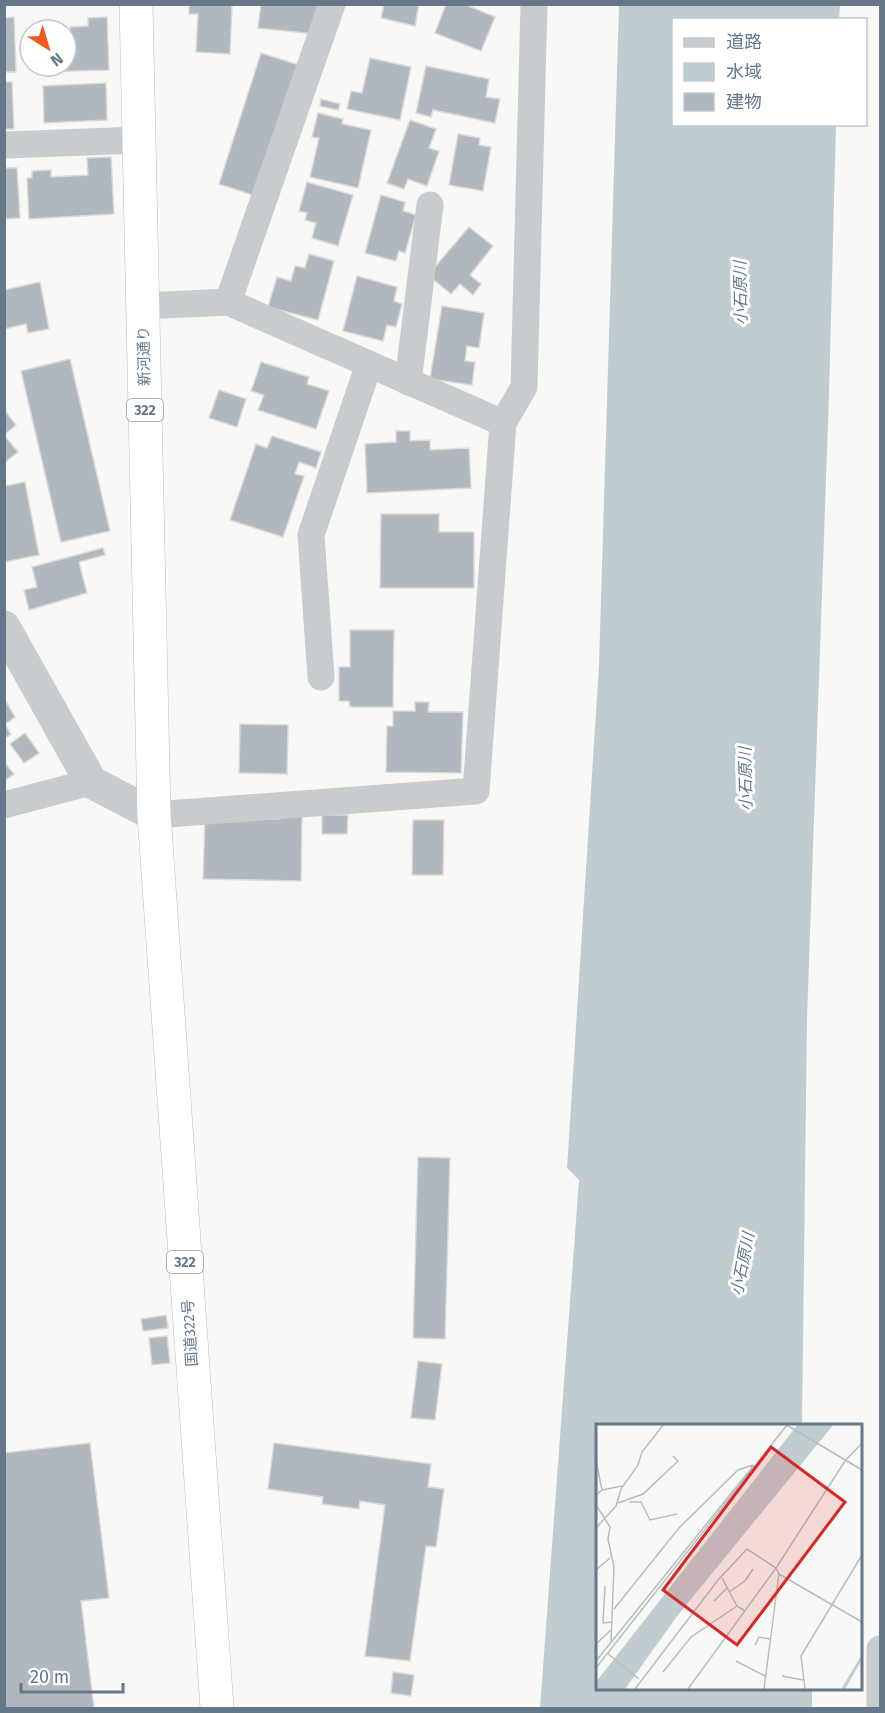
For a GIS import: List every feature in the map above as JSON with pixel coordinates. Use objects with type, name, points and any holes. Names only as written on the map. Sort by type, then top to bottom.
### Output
[{"type":"highway","name":"新河通り","points":[[136,4],[154,815]]},
{"type":"highway","name":"国道322号","points":[[154,815],[217,1708]]},
{"type":"street","points":[[228,302],[332,4]]},
{"type":"street","points":[[4,627],[91,782],[154,815],[476,791],[503,423],[524,387],[534,4]]},
{"type":"street","points":[[6,145],[139,140]]},
{"type":"street","points":[[408,382],[430,205]]},
{"type":"street","points":[[143,306],[228,302],[503,423]]},
{"type":"street","points":[[321,677],[311,535],[369,364]]},
{"type":"street","points":[[4,806],[91,782]]},
{"type":"street","points":[[880,1649],[880,1708]]},
{"type":"water","name":"小石原川","points":[[619,5],[840,5],[839,18],[672,18],[672,126],[836,126],[807,1019],[802,1424],[596,1424],[596,1689],[812,1689],[812,1708],[540,1708],[579,1180],[567,1168],[599,665]]},
{"type":"building","points":[[177,4],[232,4],[230,54],[196,52],[198,14],[189,14],[189,5]]},
{"type":"building","points":[[261,4],[318,4],[315,34],[258,28]]},
{"type":"building","points":[[384,4],[419,4],[415,26],[381,18]]},
{"type":"building","points":[[446,4],[464,4],[495,17],[481,51],[435,33]]},
{"type":"building","points":[[14,17],[16,72],[4,72],[4,18]]},
{"type":"building","points":[[107,17],[109,70],[78,71],[78,27],[88,26],[88,18]]},
{"type":"building","points":[[261,53],[299,65],[256,196],[219,184]]},
{"type":"building","points":[[370,58],[411,67],[400,120],[347,109],[351,91],[362,93]]},
{"type":"building","points":[[426,66],[489,79],[486,97],[500,99],[495,123],[433,110],[431,117],[416,113]]},
{"type":"building","points":[[4,82],[12,82],[14,129],[4,129]]},
{"type":"building","points":[[106,83],[107,120],[44,123],[43,86]]},
{"type":"building","points":[[321,99],[340,104],[338,110],[320,106]]},
{"type":"building","points":[[318,113],[343,119],[342,124],[371,130],[358,188],[310,177],[319,138],[312,137]]},
{"type":"building","points":[[410,120],[436,129],[429,148],[439,151],[427,186],[408,179],[404,189],[387,183]]},
{"type":"building","points":[[458,134],[480,138],[479,145],[491,147],[483,191],[449,185]]},
{"type":"building","points":[[111,157],[114,214],[29,219],[27,178],[32,178],[32,171],[51,170],[51,177],[88,175],[87,158]]},
{"type":"building","points":[[4,168],[17,168],[20,218],[4,219]]},
{"type":"building","points":[[307,182],[353,195],[338,246],[312,238],[316,223],[305,220],[307,213],[299,211]]},
{"type":"building","points":[[381,195],[405,202],[403,211],[416,215],[405,253],[399,251],[396,261],[365,253]]},
{"type":"building","points":[[469,227],[493,246],[470,275],[481,284],[473,295],[460,284],[451,294],[428,275]]},
{"type":"building","points":[[309,254],[334,261],[318,320],[268,307],[277,277],[291,281],[295,266],[305,268]]},
{"type":"building","points":[[357,276],[397,287],[394,301],[402,304],[396,327],[387,325],[383,341],[343,331]]},
{"type":"building","points":[[40,282],[49,329],[28,333],[26,324],[4,329],[4,290]]},
{"type":"building","points":[[442,306],[484,313],[479,348],[467,346],[465,361],[475,362],[472,385],[430,379]]},
{"type":"building","points":[[70,359],[110,531],[61,542],[21,371]]},
{"type":"building","points":[[261,362],[309,377],[307,384],[329,391],[316,429],[258,410],[264,395],[251,391]]},
{"type":"building","points":[[219,390],[246,399],[237,427],[209,418]]},
{"type":"building","points":[[6,412],[16,425],[4,435],[4,413]]},
{"type":"building","points":[[396,431],[410,431],[410,441],[430,440],[430,450],[469,448],[471,488],[367,493],[365,444],[396,442]]},
{"type":"building","points":[[4,435],[18,452],[4,463]]},
{"type":"building","points":[[272,436],[321,452],[316,468],[299,462],[295,474],[304,476],[283,537],[230,520],[256,444],[267,448]]},
{"type":"building","points":[[25,482],[39,555],[4,562],[4,486]]},
{"type":"building","points":[[381,514],[439,514],[439,532],[474,532],[474,588],[380,588]]},
{"type":"building","points":[[103,548],[105,555],[79,562],[87,593],[29,610],[24,590],[37,587],[32,567]]},
{"type":"building","points":[[350,630],[394,630],[393,707],[350,707],[349,701],[339,701],[339,667],[350,667]]},
{"type":"building","points":[[4,698],[15,717],[5,724],[11,735],[4,738]]},
{"type":"building","points":[[415,702],[429,702],[428,712],[463,712],[461,773],[386,772],[387,726],[393,726],[393,711],[415,711]]},
{"type":"building","points":[[240,724],[288,725],[287,774],[239,773]]},
{"type":"building","points":[[25,733],[39,753],[24,763],[10,744]]},
{"type":"building","points":[[4,762],[14,774],[4,781]]},
{"type":"building","points":[[280,815],[302,815],[301,881],[203,879],[205,818],[280,819]]},
{"type":"building","points":[[322,815],[348,815],[347,834],[322,834]]},
{"type":"building","points":[[413,820],[444,820],[443,875],[412,875]]},
{"type":"building","points":[[418,1157],[450,1158],[445,1339],[413,1338]]},
{"type":"building","points":[[166,1315],[168,1328],[143,1331],[141,1319]]},
{"type":"building","points":[[167,1336],[170,1363],[152,1365],[149,1338]]},
{"type":"building","points":[[418,1361],[442,1364],[435,1420],[411,1418]]},
{"type":"building","points":[[90,1443],[109,1598],[81,1601],[94,1708],[4,1708],[4,1453]]},
{"type":"building","points":[[274,1443],[431,1464],[428,1487],[444,1489],[436,1547],[426,1546],[410,1661],[365,1656],[385,1505],[360,1501],[359,1509],[322,1504],[323,1497],[268,1489]]},
{"type":"building","points":[[393,1672],[414,1675],[411,1696],[391,1693]]}]
